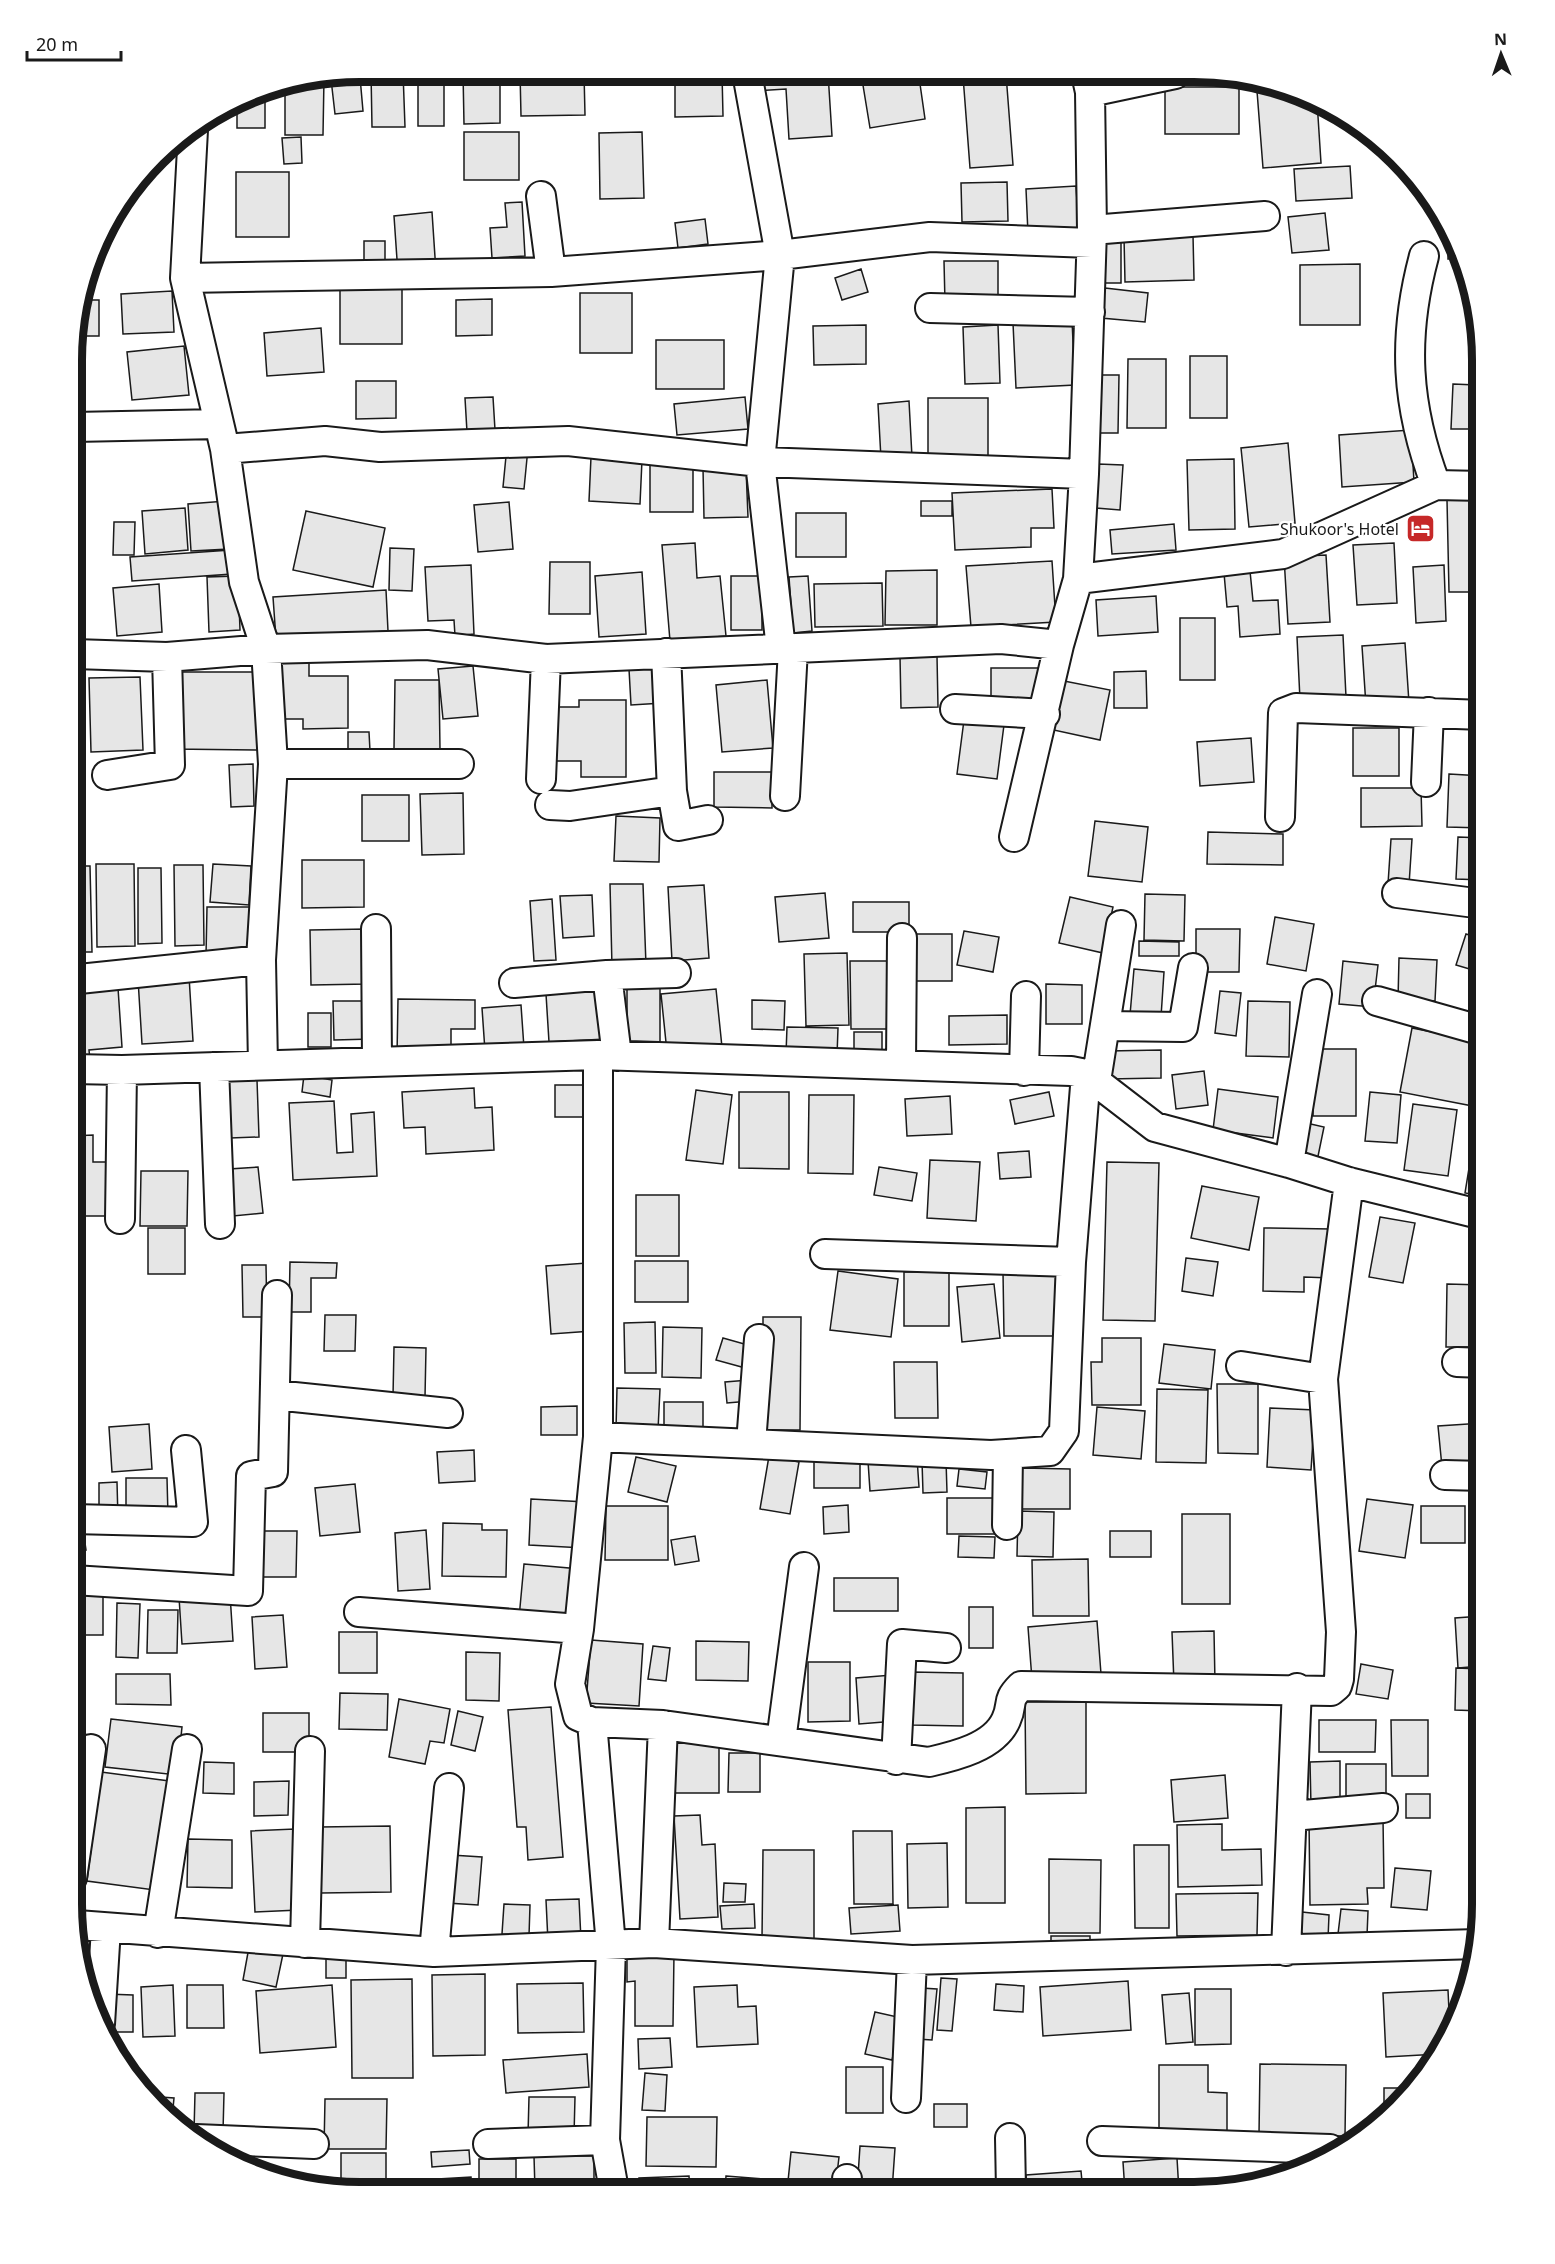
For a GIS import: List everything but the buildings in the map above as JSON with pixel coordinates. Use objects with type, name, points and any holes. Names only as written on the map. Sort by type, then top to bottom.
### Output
[{"type":"street","points":[[749,82],[780,255],[760,462],[787,649],[785,796]]},
{"type":"street","points":[[1014,837],[1045,714],[1059,645],[1078,579],[1092,237],[1088,83]]},
{"type":"street","points":[[193,139],[185,278],[222,436],[244,582],[266,649],[273,764],[261,960],[263,1065]]},
{"type":"street","points":[[541,196],[551,272]]},
{"type":"street","points":[[185,278],[551,272],[780,255],[930,237],[1092,237],[1265,216]]},
{"type":"street","points":[[1424,256],[1414,295],[1408,350],[1412,405],[1422,448],[1436,485]]},
{"type":"street","points":[[930,308],[1090,312]]},
{"type":"street","points":[[82,428],[325,441],[380,447],[568,441],[760,462],[1084,474]]},
{"type":"street","points":[[1078,579],[1283,554],[1436,485],[1472,486]]},
{"type":"street","points":[[82,654],[167,657],[266,649],[427,645],[546,659],[1001,639],[1059,645]]},
{"type":"street","points":[[666,653],[672,791],[678,826],[708,820]]},
{"type":"street","points":[[107,775],[170,765],[167,657]]},
{"type":"street","points":[[541,778],[546,659]]},
{"type":"street","points":[[1280,817],[1283,713],[1296,708],[1472,714]]},
{"type":"street","points":[[955,709],[1045,714]]},
{"type":"street","points":[[1426,782],[1429,712]]},
{"type":"street","points":[[273,764],[459,764]]},
{"type":"street","points":[[550,806],[570,806],[672,791]]},
{"type":"street","points":[[1397,893],[1472,903]]},
{"type":"street","points":[[598,1437],[1008,1454],[1050,1451],[1064,1431],[1071,1262],[1091,1077],[1105,1026],[1121,925]]},
{"type":"street","points":[[376,929],[377,1061]]},
{"type":"street","points":[[901,1064],[902,938]]},
{"type":"street","points":[[82,979],[261,960]]},
{"type":"street","points":[[1105,1026],[1183,1028],[1193,968]]},
{"type":"street","points":[[514,982],[676,973]]},
{"type":"street","points":[[608,975],[598,1437],[579,1629],[570,1684],[573,1704],[578,1716],[592,1722],[663,1725],[896,1760],[929,1762],[958,1755],[987,1741],[1006,1721],[1011,1696],[1021,1686],[1297,1688],[1331,1691],[1337,1686],[1339,1678],[1341,1632],[1323,1379],[1349,1182]]},
{"type":"street","points":[[1289,1163],[1317,994]]},
{"type":"street","points":[[1024,1071],[1026,996]]},
{"type":"street","points":[[1377,1001],[1472,1028]]},
{"type":"street","points":[[82,1069],[122,1070],[607,1056],[901,1064],[1091,1077],[1155,1126],[1349,1182],[1472,1212]]},
{"type":"street","points":[[214,1066],[220,1224]]},
{"type":"street","points":[[120,1219],[122,1070]]},
{"type":"street","points":[[825,1254],[1071,1262]]},
{"type":"street","points":[[82,1581],[248,1591],[251,1476],[273,1472],[277,1295]]},
{"type":"street","points":[[751,1443],[759,1339]]},
{"type":"street","points":[[1241,1366],[1323,1379]]},
{"type":"street","points":[[274,1395],[448,1413]]},
{"type":"street","points":[[82,1519],[193,1522],[186,1450]]},
{"type":"street","points":[[1007,1525],[1008,1454]]},
{"type":"street","points":[[1445,1475],[1472,1476]]},
{"type":"street","points":[[781,1741],[804,1567]]},
{"type":"street","points":[[359,1612],[579,1629]]},
{"type":"street","points":[[896,1760],[902,1644],[946,1648]]},
{"type":"street","points":[[1286,1951],[1297,1688]]},
{"type":"street","points":[[592,1722],[611,1946],[605,2140],[613,2182]]},
{"type":"street","points":[[654,1943],[663,1725]]},
{"type":"street","points":[[82,1810],[91,1749]]},
{"type":"street","points":[[158,1933],[187,1749]]},
{"type":"street","points":[[305,1943],[310,1751]]},
{"type":"street","points":[[434,1952],[449,1788]]},
{"type":"street","points":[[1292,1816],[1383,1808]]},
{"type":"street","points":[[83,1926],[434,1952],[654,1943],[912,1960],[1469,1944]]},
{"type":"street","points":[[101,2003],[106,1928]]},
{"type":"street","points":[[906,2098],[912,1960]]},
{"type":"street","points":[[1010,2138],[1011,2182]]},
{"type":"street","points":[[214,2140],[314,2144]]},
{"type":"street","points":[[488,2144],[605,2140]]},
{"type":"street","points":[[1102,2141],[1320,2151]]},
{"type":"place","name":"Shukoor's Hotel","points":[[1420,529]]}]
